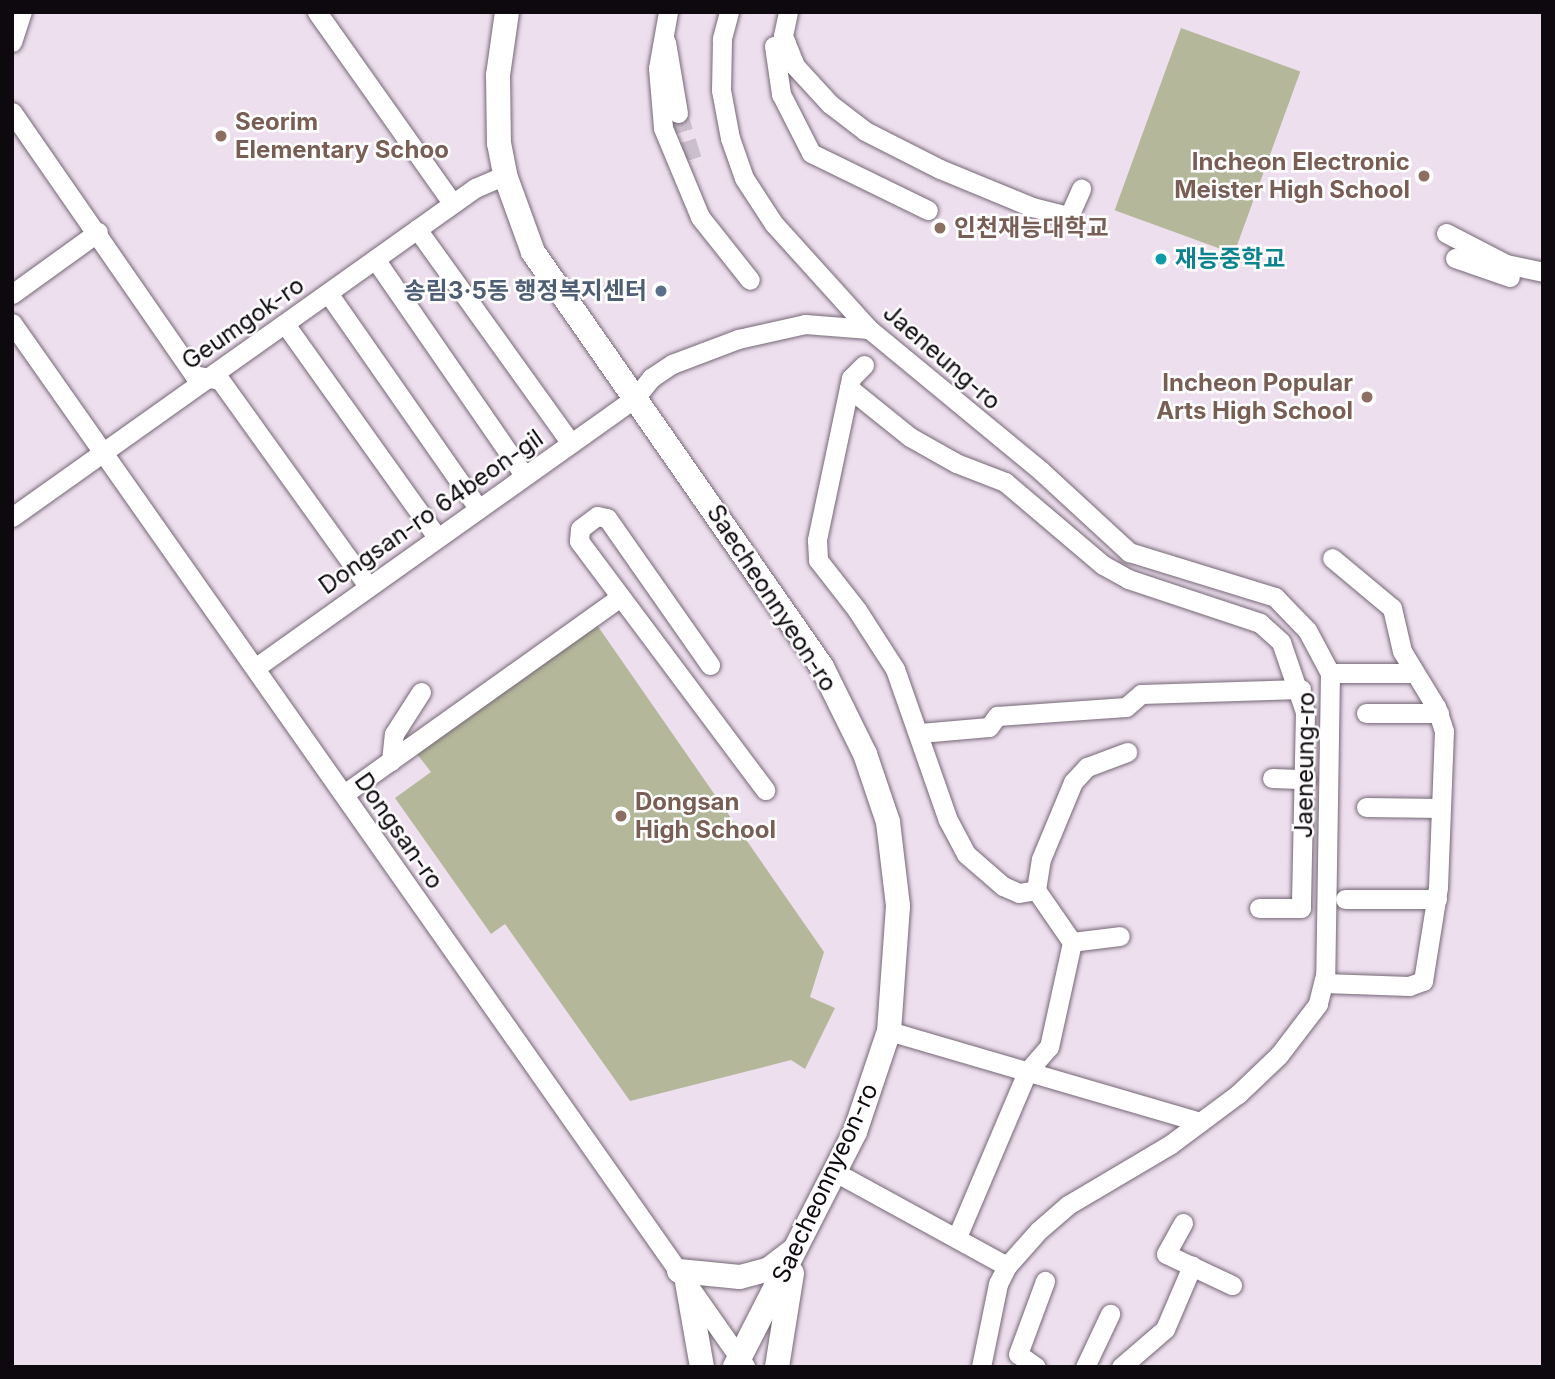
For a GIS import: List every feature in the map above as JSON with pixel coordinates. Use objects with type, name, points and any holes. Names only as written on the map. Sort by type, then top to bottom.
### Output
[{"type":"main road","name":"Saecheonnyeon-ro","points":[[507,12],[497,108],[505,175],[524,231],[547,277],[635,398],[822,667],[869,762],[888,822],[897,881],[897,949],[889,1031],[874,1084],[835,1172],[740,1364]]},
{"type":"main road","points":[[702,1367],[683,1277],[740,1277],[769,1269],[796,1248]]},
{"type":"main road","points":[[777,1367],[796,1248]]},
{"type":"street","points":[[12,42],[22,12]]},
{"type":"street","points":[[317,12],[453,204]]},
{"type":"street","points":[[667,12],[658,87],[668,144],[700,216],[750,280]]},
{"type":"street","name":"Jaeneung-ro","points":[[729,12],[722,39],[721,90],[730,138],[744,178],[774,223],[869,329],[1041,471],[1129,552],[1275,597],[1307,630],[1330,673],[1324,983],[1318,1004],[1279,1055],[1200,1122],[1052,1217],[1007,1266],[992,1305],[981,1367]]},
{"type":"street","points":[[788,12],[786,43],[795,66],[830,104],[865,131],[991,193],[1069,216],[1081,189]]},
{"type":"street","points":[[663,34],[678,113]]},
{"type":"street","points":[[786,43],[774,46],[781,94],[811,153],[928,210]]},
{"type":"street","points":[[12,112],[98,232],[194,375],[220,380],[368,586]]},
{"type":"street","name":"Geumgok-ro","points":[[12,517],[453,204],[505,175]]},
{"type":"street","points":[[417,229],[571,443]]},
{"type":"street","points":[[12,294],[98,232]]},
{"type":"street","points":[[1446,233],[1506,264],[1543,272]]},
{"type":"street","points":[[1455,258],[1543,284]]},
{"type":"street","points":[[375,260],[524,475]]},
{"type":"street","points":[[328,293],[478,508]]},
{"type":"street","name":"Dongsan-ro","points":[[12,323],[683,1277],[740,1364]]},
{"type":"street","points":[[285,324],[437,537]]},
{"type":"street","name":"Dongsan-ro 64beon-gil","points":[[255,668],[635,398],[651,378],[672,363],[738,339],[805,324],[869,329]]},
{"type":"street","points":[[864,365],[851,378],[817,540],[818,561],[882,648],[920,733],[948,820],[965,854],[1003,886],[1019,893],[1036,890]]},
{"type":"street","points":[[849,388],[909,437],[956,463],[1005,482],[1103,565],[1128,579],[1260,623],[1281,642],[1301,689],[1306,779],[1301,908],[1259,908]]},
{"type":"street","points":[[710,665],[607,518],[597,516],[580,529],[579,541],[765,790]]},
{"type":"street","points":[[1324,983],[1420,984],[1431,952],[1437,899],[1444,731],[1439,713],[1412,673],[1399,643],[1392,608],[1332,558]]},
{"type":"street","points":[[344,794],[620,597]]},
{"type":"street","points":[[1330,673],[1412,673]]},
{"type":"street","points":[[920,733],[989,727],[997,716],[1126,707],[1141,694],[1301,689]]},
{"type":"street","points":[[391,761],[394,734],[421,692]]},
{"type":"street","points":[[1366,713],[1439,713]]},
{"type":"street","points":[[957,1237],[986,1176],[1027,1072],[1048,1047],[1072,942],[1036,890],[1041,859],[1073,782],[1087,767],[1127,752]]},
{"type":"street","points":[[1272,778],[1306,779]]},
{"type":"street","points":[[1366,807],[1441,808]]},
{"type":"street","points":[[1345,898],[1437,899]]},
{"type":"street","points":[[1072,942],[1120,936]]},
{"type":"street","points":[[889,1031],[1200,1122]]},
{"type":"street","points":[[835,1172],[1007,1266]]},
{"type":"street","points":[[1183,1223],[1166,1254],[1232,1284]]},
{"type":"street","points":[[1130,1364],[1165,1329],[1192,1266]]},
{"type":"street","points":[[1036,1367],[1018,1354],[1045,1281]]},
{"type":"street","points":[[1085,1367],[1110,1314]]},
{"type":"green space","points":[[1181,28],[1300,71],[1234,254],[1115,210]]},
{"type":"green space","points":[[597,625],[824,952],[810,997],[835,1008],[805,1069],[791,1060],[630,1101],[505,924],[491,934],[395,798],[431,772],[417,754]]},
{"type":"tunnel","points":[[678,113],[695,168]]},
{"type":"place","name":"Seorim Elementary Schoo","points":[[221,136]]},
{"type":"place","name":"Incheon Electronic Meister High School","points":[[1424,176]]},
{"type":"place","name":"인천재능대학교","points":[[940,228]]},
{"type":"place","name":"재능중학교","points":[[1161,259]]},
{"type":"place","name":"송림3·5동 행정복지센터","points":[[661,291]]},
{"type":"place","name":"Incheon Popular Arts High School","points":[[1367,397]]},
{"type":"place","name":"Dongsan High School","points":[[621,816]]}]
